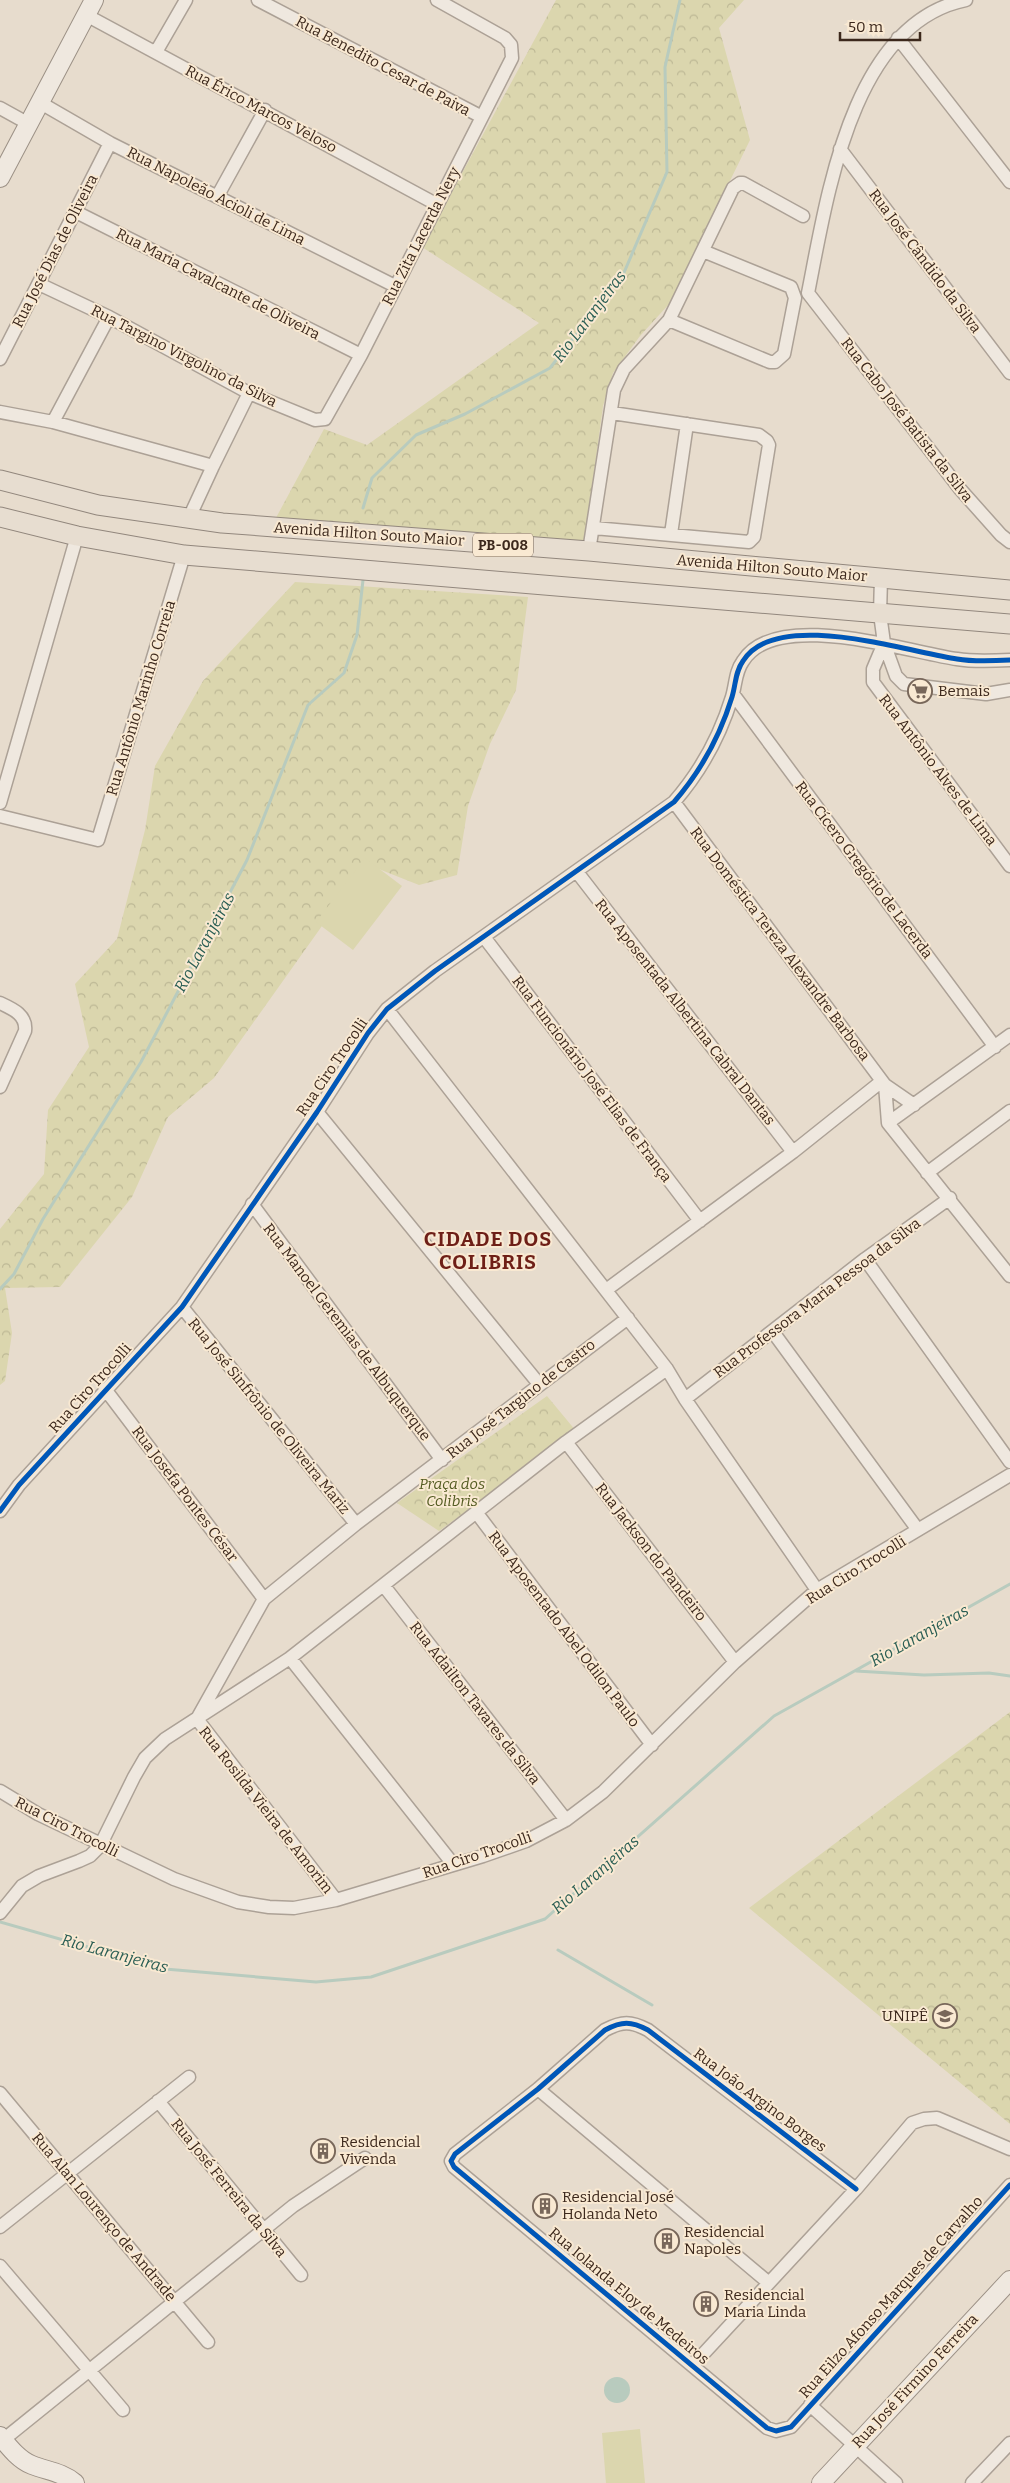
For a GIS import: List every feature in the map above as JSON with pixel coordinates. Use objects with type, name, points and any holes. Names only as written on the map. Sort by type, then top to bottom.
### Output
[{"type":"main road","points":[[0,178],[90,7]]},
{"type":"main road","name":"Avenida Hilton Souto Maior","points":[[0,480],[98,505],[222,523],[589,551],[1010,590]]},
{"type":"main road","points":[[0,517],[77,536],[184,555],[1010,624]]},
{"type":"main road","name":"Rua José Firmino Ferreira","points":[[821,2483],[1010,2280]]},
{"type":"main road","points":[[1,2440],[31,2465],[61,2473],[75,2483]]},
{"type":"street","points":[[156,52],[186,0]]},
{"type":"street","name":"Rua Benedito Cesar de Paiva","points":[[258,0],[482,117]]},
{"type":"street","points":[[437,0],[452,3]]},
{"type":"street","points":[[840,149],[853,111],[898,38],[916,20],[950,3],[966,0]]},
{"type":"street","name":"Rua Zita Lacerda Nery","points":[[329,414],[512,58],[511,45],[505,38],[452,3]]},
{"type":"street","name":"Rua Érico Marcos Veloso","points":[[90,7],[156,52],[436,204]]},
{"type":"street","points":[[898,38],[1010,182]]},
{"type":"street","name":"Rua Napoleão Acioli de Lima","points":[[40,102],[110,143],[395,286]]},
{"type":"street","points":[[0,108],[29,124]]},
{"type":"street","points":[[217,197],[265,110]]},
{"type":"street","name":"Rua José Dias de Oliveira","points":[[0,359],[110,143]]},
{"type":"street","name":"Rua Cabo José Batista da Silva","points":[[840,149],[828,193],[808,293],[960,489],[1001,535],[1010,542]]},
{"type":"street","name":"Rua José Cândido da Silva","points":[[840,149],[1010,373]]},
{"type":"street","points":[[589,551],[612,413],[614,390],[624,369],[669,320],[733,188],[740,183],[803,216]]},
{"type":"street","name":"Rua Maria Cavalcante de Oliveira","points":[[76,212],[361,355]]},
{"type":"street","points":[[669,320],[770,362],[775,362],[784,354],[795,298],[792,287],[703,251]]},
{"type":"street","name":"Rua Targino Virgolino da Silva","points":[[39,284],[109,316],[249,393],[315,420],[325,419],[329,414]]},
{"type":"street","points":[[53,422],[109,316]]},
{"type":"street","points":[[189,518],[249,393]]},
{"type":"street","points":[[0,412],[53,422],[213,466]]},
{"type":"street","name":"Avenida Hilton Souto Maior","points":[[594,528],[749,542],[752,540],[769,445],[759,435],[612,413]]},
{"type":"street","points":[[671,534],[687,424]]},
{"type":"street","points":[[0,803],[77,536]]},
{"type":"street","name":"Rua Antônio Marinho Correia","points":[[0,816],[98,840],[184,555]]},
{"type":"street","points":[[881,578],[880,614],[884,642],[896,676],[904,684],[986,694],[1010,690]]},
{"type":"street","name":"Rua Ciro Trocolli","points":[[0,1511],[19,1485],[182,1307],[317,1112],[368,1033],[387,1009],[434,971],[674,802],[692,782],[706,760],[733,694],[737,672],[752,649],[763,642],[784,637],[812,635],[884,642],[958,660],[1010,660]]},
{"type":"street","name":"Rua Antônio Alves de Lima","points":[[884,642],[873,668],[873,682],[1010,866]]},
{"type":"street","name":"Rua Cícero Gregório de Lacerda","points":[[733,694],[996,1046]]},
{"type":"street","name":"Rua Doméstica Tereza Alexandre Barbosa","points":[[674,802],[883,1083],[914,1105]]},
{"type":"street","name":"Rua Aposentada Albertina Cabral Dantas","points":[[577,872],[793,1152]]},
{"type":"street","name":"Rua Funcionário José Elias de França","points":[[484,937],[700,1221]]},
{"type":"street","points":[[0,1003],[21,1016],[26,1024],[26,1031],[0,1087]]},
{"type":"street","points":[[387,1009],[666,1369],[817,1590]]},
{"type":"street","points":[[888,1123],[1010,1035]]},
{"type":"street","points":[[883,1083],[888,1123],[927,1173],[950,1198],[1010,1276]]},
{"type":"street","points":[[606,1290],[883,1083]]},
{"type":"street","points":[[927,1173],[1010,1111]]},
{"type":"street","points":[[317,1112],[539,1384]]},
{"type":"street","name":"Rua Professora Maria Pessoa da Silva","points":[[685,1399],[865,1259],[950,1198]]},
{"type":"street","name":"Rua Manoel Geremias de Albuquerque","points":[[252,1204],[442,1460]]},
{"type":"street","points":[[865,1259],[1010,1462]]},
{"type":"street","name":"Rua José Sinfrônio de Oliveira Mariz","points":[[182,1307],[356,1524]]},
{"type":"street","name":"Rua José Targino de Castro","points":[[197,1719],[264,1599],[356,1524],[628,1318]]},
{"type":"street","points":[[773,1332],[918,1530]]},
{"type":"street","points":[[0,1913],[22,1886],[39,1876],[90,1856],[100,1846],[145,1758],[165,1739],[290,1658],[566,1442],[666,1369]]},
{"type":"street","name":"Rua Josefa Pontes César","points":[[106,1389],[264,1599]]},
{"type":"street","name":"Rua Jackson do Pandeiro","points":[[566,1442],[735,1662]]},
{"type":"street","name":"Rua Ciro Trocolli","points":[[0,1791],[38,1814],[100,1846],[174,1879],[238,1902],[269,1907],[294,1908],[336,1900],[453,1864],[526,1841],[566,1820],[603,1792],[652,1746],[735,1662],[817,1590],[1010,1475]]},
{"type":"street","name":"Rua Aposentado Abel Odilon Paulo","points":[[476,1512],[652,1746]]},
{"type":"street","name":"Rua Adailton Tavares da Silva","points":[[384,1586],[566,1820]]},
{"type":"street","points":[[290,1658],[453,1864]]},
{"type":"street","name":"Rua Rosilda Vieira de Amorim","points":[[197,1719],[336,1900]]},
{"type":"street","name":"Rua João Argino Borges","points":[[538,2089],[606,2030],[618,2024],[629,2022],[648,2030],[856,2189]]},
{"type":"street","points":[[0,2227],[189,2077]]},
{"type":"street","points":[[538,2089],[769,2283]]},
{"type":"street","name":"Rua Iolanda Eloy de Medeiros","points":[[538,2089],[455,2154],[451,2161],[454,2167],[767,2428],[776,2431],[791,2427]]},
{"type":"street","name":"Rua Alan Lourenço de Andrade","points":[[0,2093],[208,2342]]},
{"type":"street","name":"Rua José Ferreira da Silva","points":[[158,2101],[301,2275]]},
{"type":"street","points":[[693,2365],[856,2189],[912,2123],[924,2119],[937,2118],[1010,2148]]},
{"type":"street","points":[[1,2440],[293,2206],[365,2158]]},
{"type":"street","name":"Rua Eilzo Afonso Marques de Carvalho","points":[[791,2427],[1010,2185]]},
{"type":"street","points":[[0,2266],[88,2372],[123,2410]]},
{"type":"street","points":[[810,2405],[896,2483]]},
{"type":"street","points":[[972,2483],[1010,2443]]},
{"type":"green space","points":[[556,0],[744,0],[719,28],[750,140],[670,303],[640,336],[613,373],[603,406],[584,547],[271,527],[324,429],[367,445],[539,323],[422,247]]},
{"type":"green space","points":[[295,582],[528,597],[516,690],[490,744],[468,806],[457,875],[419,885],[366,864],[214,1078],[168,1117],[132,1197],[60,1287],[5,1288],[12,1333],[5,1381],[0,1385],[0,1229],[44,1174],[48,1110],[89,1047],[75,984],[117,939],[145,830],[155,766],[203,681]]},
{"type":"green space","points":[[365,858],[402,886],[353,950],[316,922]]},
{"type":"green space","name":"Praça dos Colibris","points":[[547,1396],[576,1431],[439,1531],[397,1503]]},
{"type":"green space","name":"UNIPÊ","points":[[1010,1712],[1010,2124],[749,1908]]},
{"type":"green space","points":[[640,2429],[645,2483],[606,2483],[602,2433]]},
{"type":"shaded area","points":[[617,2377],[626,2381],[630,2390],[626,2399],[617,2403],[608,2399],[604,2390],[608,2381]]},
{"type":"waterway","name":"Rio Laranjeiras","points":[[363,508],[372,478],[416,435],[465,414],[550,368],[623,275],[667,172],[665,67],[680,0]]},
{"type":"waterway","name":"Rio Laranjeiras","points":[[0,1289],[14,1274],[43,1219],[141,1062],[247,860],[308,705],[344,673],[357,635],[363,580]]},
{"type":"waterway","name":"Rio Laranjeiras","points":[[0,1922],[165,1969],[316,1982],[371,1977],[545,1919],[774,1716],[1010,1584]]},
{"type":"waterway","points":[[856,1671],[924,1675],[989,1673],[1010,1676]]},
{"type":"waterway","points":[[558,1950],[652,2005]]},
{"type":"cycle path","points":[[0,1511],[19,1485],[182,1307],[317,1112],[368,1033],[387,1009],[435,971],[674,802],[693,778],[722,726],[740,665],[760,645],[783,637],[812,635],[876,643],[963,660],[1010,660]]},
{"type":"cycle path","points":[[856,2189],[648,2030],[626,2023],[605,2030],[538,2089],[455,2154],[451,2161],[454,2167],[767,2428],[776,2431],[791,2427],[1010,2185]]},
{"type":"place","name":"Bemais","points":[[920,691]]},
{"type":"place","name":"UNIPÊ","points":[[945,2016]]},
{"type":"place","name":"Residencial Vivenda","points":[[323,2151]]},
{"type":"place","name":"Residencial José Holanda Neto","points":[[545,2206]]},
{"type":"place","name":"Residencial Napoles","points":[[667,2241]]},
{"type":"place","name":"Residencial Maria Linda","points":[[706,2304]]},
{"type":"district","name":"CIDADE DOS COLIBRIS","points":[[488,1250]]}]
